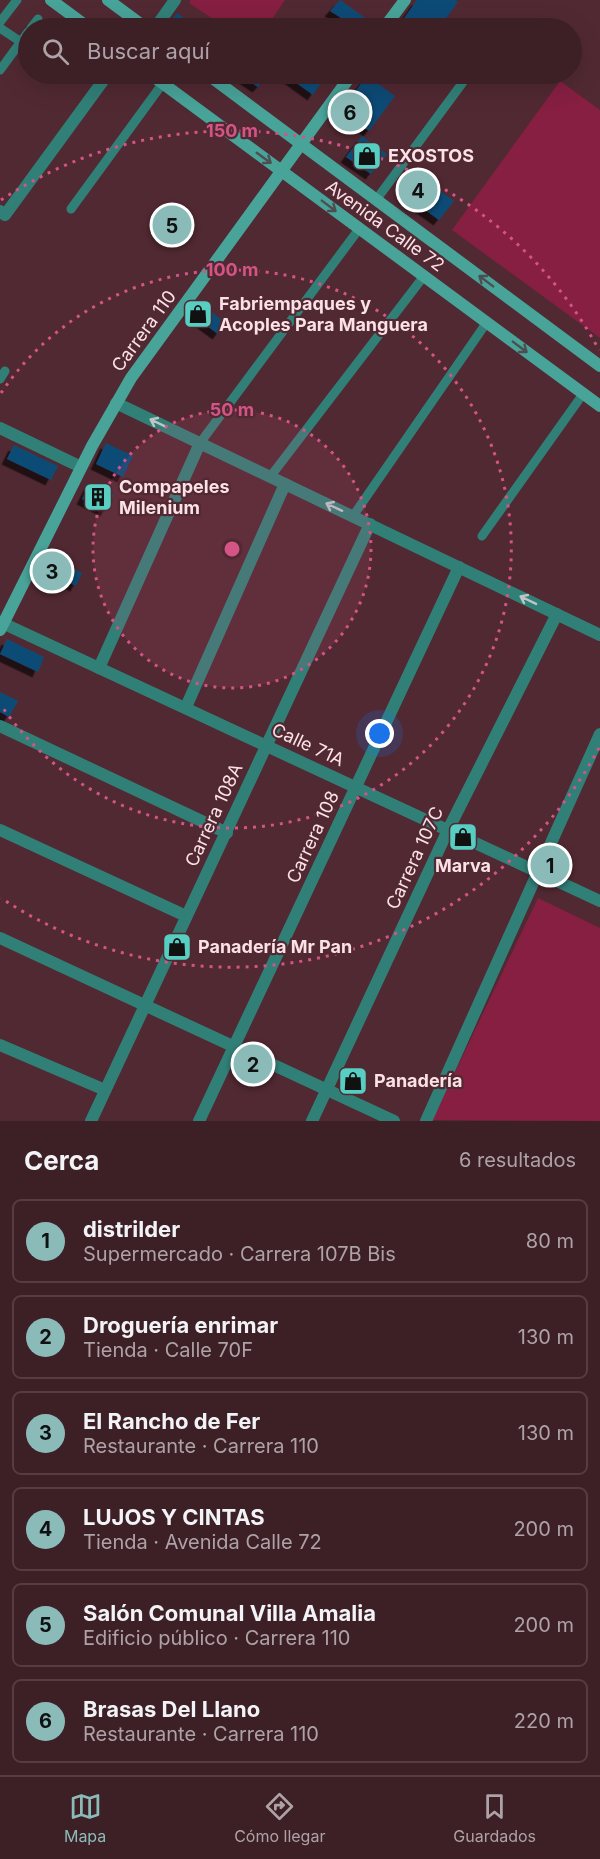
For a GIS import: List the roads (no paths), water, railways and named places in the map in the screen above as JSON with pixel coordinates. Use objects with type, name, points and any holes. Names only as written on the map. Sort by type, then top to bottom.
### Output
[{"type":"main road","points":[[51,0],[75,18]]},
{"type":"main road","points":[[108,0],[138,18]]},
{"type":"main road","points":[[392,18],[405,0]]},
{"type":"main road","name":"Avenida Calle 72","points":[[164,84],[600,406]]},
{"type":"main road","name":"Avenida Calle 72","points":[[221,84],[600,366]]},
{"type":"main road","name":"Carrera 110","points":[[1,625],[116,403],[146,357],[345,84]]},
{"type":"street","points":[[159,18],[175,0]]},
{"type":"street","points":[[3,213],[100,84]]},
{"type":"street","points":[[116,403],[600,635]]},
{"type":"street","points":[[0,428],[81,467]]},
{"type":"street","points":[[99,668],[200,443]]},
{"type":"street","points":[[186,707],[285,484]]},
{"type":"street","name":"Carrera 108A","points":[[91,1121],[370,524]]},
{"type":"street","name":"Carrera 108","points":[[199,1121],[459,567]]},
{"type":"street","name":"Carrera 107C","points":[[312,1121],[448,830],[556,614]]},
{"type":"street","name":"Calle 71A","points":[[1,625],[186,707],[600,901]]},
{"type":"street","points":[[0,726],[227,833]]},
{"type":"street","points":[[426,1121],[600,734]]},
{"type":"street","points":[[0,830],[186,916]]},
{"type":"street","points":[[0,938],[394,1121]]},
{"type":"street","points":[[0,1045],[105,1090]]},
{"type":"lane","points":[[0,22],[17,0]]},
{"type":"lane","points":[[0,28],[18,40]]},
{"type":"lane","points":[[0,70],[18,46]]},
{"type":"lane","points":[[71,209],[162,84]]},
{"type":"lane","points":[[376,200],[462,84]]},
{"type":"lane","points":[[200,443],[359,229]]},
{"type":"lane","points":[[270,477],[424,276]]},
{"type":"lane","points":[[353,516],[487,322]]},
{"type":"lane","points":[[482,536],[583,394]]},
{"type":"place","name":"Brasas Del Llano","points":[[350,112]]},
{"type":"place","name":"EXOSTOS","points":[[367,156]]},
{"type":"place","name":"LUJOS Y CINTAS","points":[[418,190]]},
{"type":"place","name":"Salón Comunal Villa Amalia","points":[[172,225]]},
{"type":"place","name":"Fabriempaques y Acoples Para Manguera","points":[[198,314]]},
{"type":"place","name":"Compapeles Milenium","points":[[98,497]]},
{"type":"place","name":"El Rancho de Fer","points":[[52,571]]},
{"type":"place","name":"Marva","points":[[463,837]]},
{"type":"place","name":"distrilder","points":[[550,865]]},
{"type":"place","name":"Panadería Mr Pan","points":[[177,947]]},
{"type":"place","name":"Droguería enrimar","points":[[253,1064]]},
{"type":"place","name":"Panadería","points":[[353,1081]]}]
